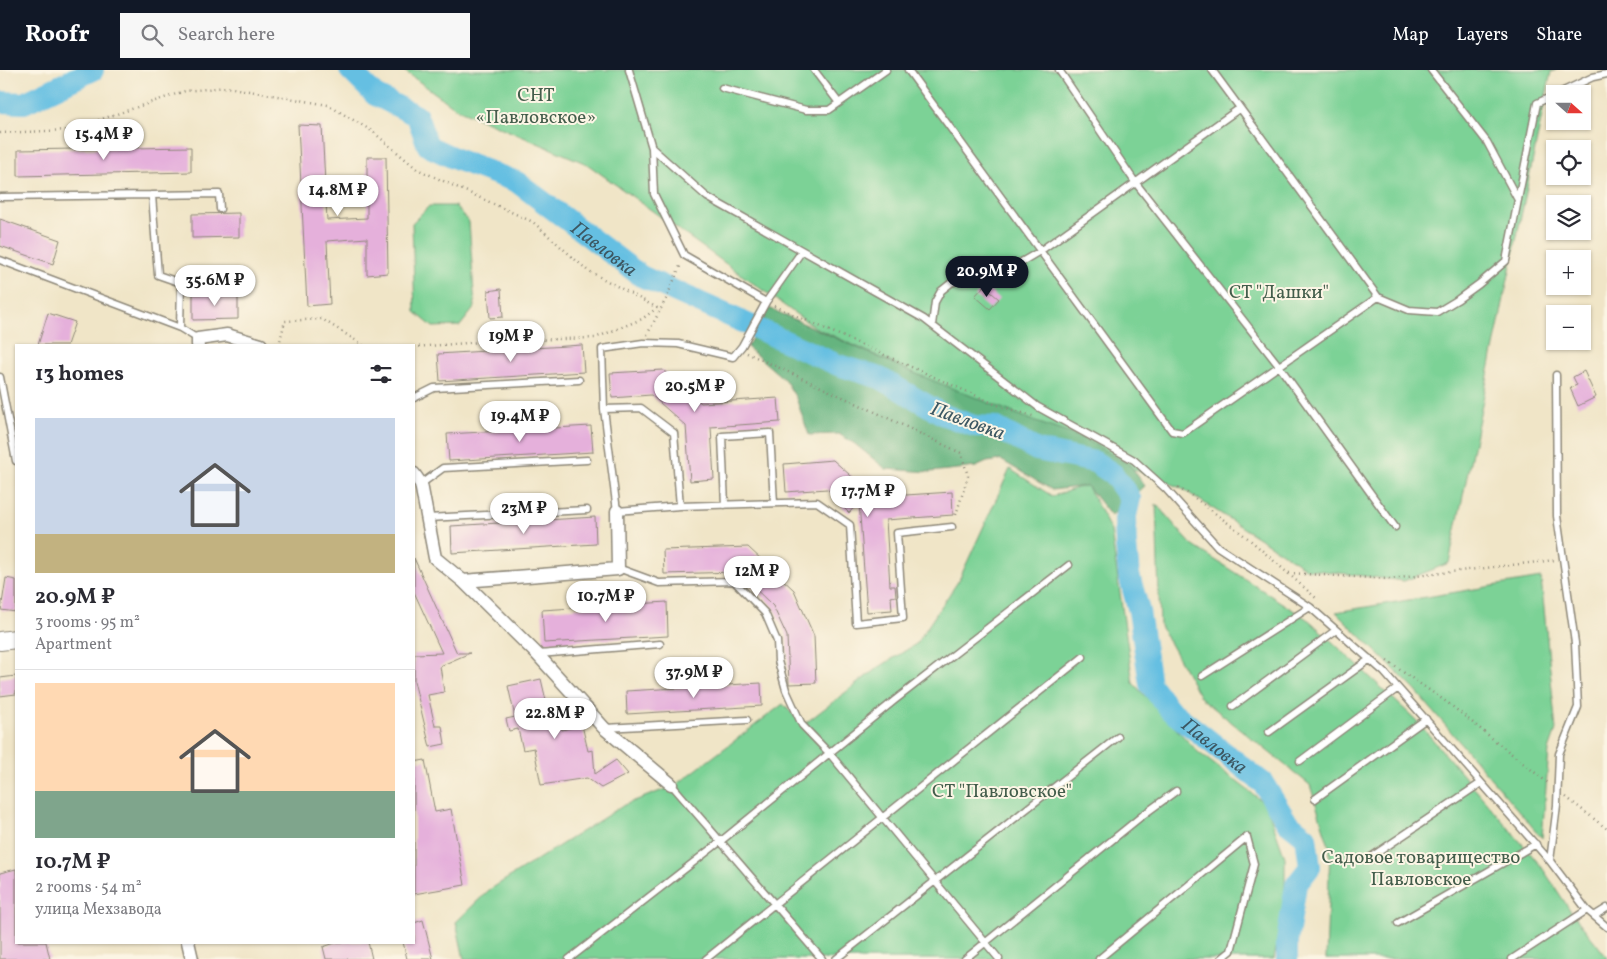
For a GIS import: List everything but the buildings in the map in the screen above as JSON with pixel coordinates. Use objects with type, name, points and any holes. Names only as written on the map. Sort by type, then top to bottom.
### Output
[{"type":"street","points":[[198,342],[227,335],[258,344]]},
{"type":"street","points":[[417,479],[436,558],[463,581],[537,654],[604,728],[671,784]]},
{"type":"street","points":[[463,581],[618,568],[617,511]]},
{"type":"street","points":[[0,641],[15,639]]},
{"type":"street","points":[[188,944],[192,959]]},
{"type":"lane","points":[[629,70],[652,148],[654,194],[684,255],[766,302]]},
{"type":"lane","points":[[814,70],[839,103]]},
{"type":"lane","points":[[722,88],[806,110],[829,110],[886,70]]},
{"type":"lane","points":[[908,70],[1172,431],[1184,433],[1378,297]]},
{"type":"lane","points":[[1059,70],[1135,182],[1280,366],[1395,527]]},
{"type":"lane","points":[[1212,70],[1378,297],[1409,310],[1437,312],[1479,284],[1506,261],[1537,103],[1546,99]]},
{"type":"lane","points":[[1431,70],[1487,142],[1518,200]]},
{"type":"lane","points":[[1576,85],[1593,77],[1607,74]]},
{"type":"lane","points":[[932,325],[935,302],[941,291],[951,283],[962,279],[1002,273],[1040,251],[1240,108]]},
{"type":"lane","points":[[652,148],[707,197],[924,319],[1038,408],[1086,432],[1134,460],[1166,489],[1218,548],[1310,607],[1384,672],[1536,844],[1587,910],[1607,927]]},
{"type":"lane","points":[[0,197],[219,194],[220,209]]},
{"type":"lane","points":[[152,195],[158,275],[181,283],[230,284]]},
{"type":"lane","points":[[802,251],[766,302],[734,356],[678,344],[643,343],[602,349],[604,409],[617,511],[680,506],[817,502],[850,525],[856,623],[903,618],[897,533],[952,527]]},
{"type":"lane","points":[[0,260],[180,328],[198,342]]},
{"type":"lane","points":[[180,328],[181,283]]},
{"type":"lane","points":[[1550,861],[1558,790],[1559,754],[1578,707],[1575,643],[1557,516],[1556,375]]},
{"type":"lane","points":[[0,377],[15,456]]},
{"type":"lane","points":[[415,398],[434,388],[579,380]]},
{"type":"lane","points":[[604,409],[641,408],[674,432],[680,506]]},
{"type":"lane","points":[[725,504],[722,436],[770,433],[774,503]]},
{"type":"lane","points":[[417,479],[443,468],[587,460]]},
{"type":"lane","points":[[427,518],[587,510]]},
{"type":"lane","points":[[569,959],[721,841],[895,700],[1069,565]]},
{"type":"lane","points":[[618,568],[659,583],[734,581],[765,613],[777,640],[778,661],[786,690],[802,725],[830,754],[999,959]]},
{"type":"lane","points":[[1202,676],[1310,607]]},
{"type":"lane","points":[[1233,706],[1336,630]]},
{"type":"lane","points":[[537,654],[660,644]]},
{"type":"lane","points":[[706,959],[1083,657]]},
{"type":"lane","points":[[1269,732],[1370,659]]},
{"type":"lane","points":[[1300,761],[1398,688]]},
{"type":"lane","points":[[1314,799],[1426,719]]},
{"type":"lane","points":[[604,728],[748,720]]},
{"type":"lane","points":[[836,959],[1118,737]]},
{"type":"lane","points":[[1371,857],[1481,783]]},
{"type":"lane","points":[[671,784],[822,959]]},
{"type":"lane","points":[[965,959],[1176,791]]},
{"type":"lane","points":[[1099,959],[1247,837],[1254,864],[1231,951],[1221,959]]},
{"type":"lane","points":[[1398,923],[1536,844]]},
{"type":"lane","points":[[1594,916],[1607,908]]},
{"type":"lane","points":[[1512,959],[1587,910]]},
{"type":"path","points":[[0,133],[69,130],[185,91],[228,87],[328,105],[372,131],[417,170],[533,222],[587,270],[659,309]]},
{"type":"path","points":[[643,343],[678,273]]},
{"type":"path","points":[[766,302],[997,405],[1041,419]]},
{"type":"path","points":[[415,347],[494,341],[595,338],[642,319],[659,309]]},
{"type":"path","points":[[279,344],[285,321],[322,319],[361,344]]},
{"type":"path","points":[[740,348],[961,454],[968,476],[952,527]]},
{"type":"path","points":[[1174,486],[1191,495],[1249,539],[1316,598]]},
{"type":"path","points":[[1287,573],[1390,579],[1564,559]]},
{"type":"path","points":[[1382,658],[1448,703],[1607,829]]},
{"type":"green space","name":"СТ \"Дашки\"","points":[[403,70],[1556,70],[1551,72],[1548,85],[1546,85],[1546,96],[1449,563],[1404,581],[1307,569],[1181,488],[1062,441],[814,327],[587,164],[457,109]]},
{"type":"green space","points":[[429,206],[455,206],[469,222],[475,307],[460,326],[433,327],[415,312],[412,223]]},
{"type":"green space","points":[[769,308],[914,373],[1039,423],[1085,439],[1130,465],[1145,486],[1111,516],[1087,486],[1052,490],[1001,460],[987,462],[976,467],[930,472],[886,469],[855,444],[839,434],[809,435],[796,398],[785,380],[747,347]]},
{"type":"green space","name":"СТ \"Павловское\"","points":[[1010,469],[1052,496],[1087,485],[1111,531],[1133,683],[1198,752],[1266,804],[1285,857],[1285,905],[1274,959],[464,959],[456,922],[489,890],[624,805],[676,785],[783,704],[803,725],[876,669],[916,644],[959,580]]},
{"type":"green space","name":"Садовое товарищество Павловское","points":[[1156,504],[1192,545],[1310,621],[1416,720],[1541,866],[1572,913],[1607,959],[1326,959],[1330,849],[1310,785],[1200,697],[1160,626]]},
{"type":"green space","points":[[1541,578],[1556,730],[1549,750],[1542,838],[1415,690],[1336,612]]},
{"type":"waterway","name":"Павловка","points":[[0,102],[24,103],[93,70]]},
{"type":"waterway","name":"Павловка","points":[[350,70],[375,95],[417,116],[428,146],[458,160],[517,182],[641,276],[838,365],[880,378],[944,415],[974,426],[995,427],[1037,450],[1095,462],[1113,474],[1130,498],[1125,520],[1129,575],[1139,611],[1150,684],[1170,710],[1263,783],[1287,822],[1306,837],[1310,867],[1296,885],[1287,942],[1287,959]]},
{"type":"park label","name":"СНТ «Павловское»","points":[[536,105]]}]
